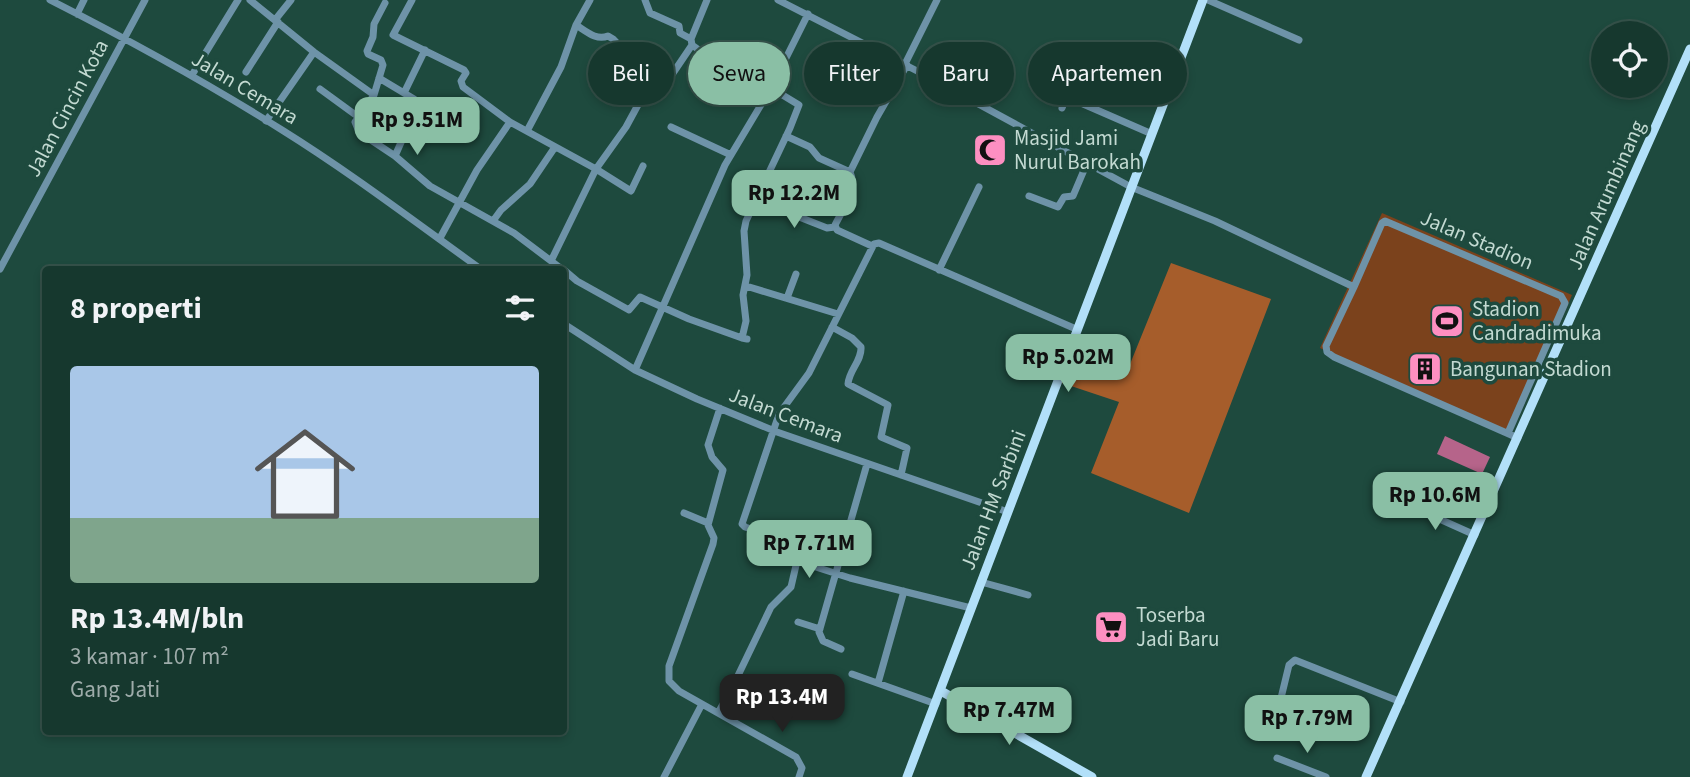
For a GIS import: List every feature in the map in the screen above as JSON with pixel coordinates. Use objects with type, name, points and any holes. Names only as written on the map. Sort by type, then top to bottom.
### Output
[{"type":"main road","name":"Jalan HM Sarbini","points":[[907,777],[1203,0]]},
{"type":"main road","name":"Jalan Arumbinang","points":[[1366,777],[1690,49]]},
{"type":"main road","points":[[941,691],[1092,777]]},
{"type":"street","name":"Jalan Cemara","points":[[50,0],[192,75],[266,121],[440,238],[477,266]]},
{"type":"street","points":[[78,14],[84,0]]},
{"type":"street","name":"Jalan Cincin Kota","points":[[0,269],[145,0]]},
{"type":"street","points":[[192,75],[238,0]]},
{"type":"street","points":[[250,0],[314,52],[374,95]]},
{"type":"street","points":[[246,72],[291,0]]},
{"type":"street","points":[[412,0],[393,35],[464,70],[466,73],[461,81],[463,87],[510,122],[631,191],[643,166]]},
{"type":"street","points":[[527,131],[561,67],[576,24],[590,0]]},
{"type":"street","points":[[645,0],[650,13],[679,26],[680,33],[692,42],[708,0]]},
{"type":"street","points":[[778,0],[906,65],[1131,187],[1202,216],[1354,287]]},
{"type":"street","points":[[850,173],[937,0]]},
{"type":"street","points":[[1208,0],[1299,40]]},
{"type":"street","points":[[385,3],[374,24],[373,37],[367,51],[383,62],[374,95],[357,116],[355,122],[359,132],[395,156],[430,187],[493,221],[559,266]]},
{"type":"street","points":[[790,51],[808,14]]},
{"type":"street","points":[[576,24],[598,38],[608,36],[616,42]]},
{"type":"street","points":[[674,71],[688,48]]},
{"type":"street","points":[[404,93],[425,50]]},
{"type":"street","points":[[266,121],[314,52]]},
{"type":"street","points":[[379,78],[416,101],[418,107],[395,156]]},
{"type":"street","points":[[320,89],[357,116]]},
{"type":"street","points":[[567,273],[629,310],[640,297],[689,320],[744,338],[746,321],[743,304],[747,275],[744,231],[799,105],[790,99]]},
{"type":"street","points":[[552,260],[596,169],[638,105]]},
{"type":"street","points":[[635,370],[705,208],[731,155],[762,105]]},
{"type":"street","points":[[1085,105],[1152,134]]},
{"type":"street","points":[[440,238],[458,203],[510,122]]},
{"type":"street","points":[[671,127],[731,155]]},
{"type":"street","points":[[786,136],[853,176],[835,227]]},
{"type":"street","points":[[493,221],[501,210],[530,184],[555,147]]},
{"type":"street","points":[[1029,196],[1058,207],[1065,197],[1073,196],[1087,163]]},
{"type":"street","points":[[939,270],[979,187]]},
{"type":"street","points":[[758,194],[783,204],[789,213],[830,229],[835,227]]},
{"type":"street","name":"Jalan Stadion","points":[[1508,433],[1565,303],[1561,296],[1385,220],[1326,346],[1328,352],[1344,362],[1518,438]]},
{"type":"street","points":[[835,227],[872,246]]},
{"type":"street","points":[[718,713],[733,688],[771,607],[791,587],[797,561],[798,548],[794,543],[742,525],[773,430],[779,414],[809,373],[872,246],[879,243],[1076,329]]},
{"type":"street","points":[[787,298],[796,274]]},
{"type":"street","points":[[746,286],[838,314]]},
{"type":"street","name":"Jalan Cemara","points":[[567,326],[635,370],[720,408],[867,464],[1008,512]]},
{"type":"street","points":[[832,327],[852,338],[861,347],[861,355],[851,372],[848,384],[853,389],[888,405],[881,437],[907,448],[901,475]]},
{"type":"street","points":[[720,408],[708,445],[712,457],[722,467],[723,473],[708,523],[713,544],[669,666],[669,681],[702,704],[796,757],[802,768],[799,777]]},
{"type":"street","points":[[841,649],[821,640],[820,629],[867,464]]},
{"type":"street","points":[[1406,504],[1475,535]]},
{"type":"street","points":[[684,513],[708,523]]},
{"type":"street","points":[[797,561],[836,575],[971,608]]},
{"type":"street","points":[[981,582],[1028,594]]},
{"type":"street","points":[[878,683],[904,591]]},
{"type":"street","points":[[797,622],[820,629]]},
{"type":"street","points":[[1280,698],[1289,665],[1295,660],[1401,702]]},
{"type":"street","points":[[852,674],[936,704]]},
{"type":"street","points":[[664,777],[702,704]]},
{"type":"street","points":[[1277,758],[1326,777]]},
{"type":"shaded area","name":"Stadion Candradimuka","points":[[1382,213],[1572,295],[1509,437],[1320,348]]},
{"type":"shaded area","points":[[1171,263],[1271,299],[1189,513],[1091,473],[1119,402],[1056,381],[1066,356],[1126,374]]},
{"type":"shaded area","points":[[1445,436],[1490,457],[1482,474],[1437,454]]},
{"type":"place","name":"Masjid Jami Nurul Barokah","points":[[990,150]]},
{"type":"place","name":"Stadion Candradimuka","points":[[1447,321]]},
{"type":"place","name":"Bangunan Stadion","points":[[1425,369]]},
{"type":"place","name":"Toserba Jadi Baru","points":[[1111,627]]}]
